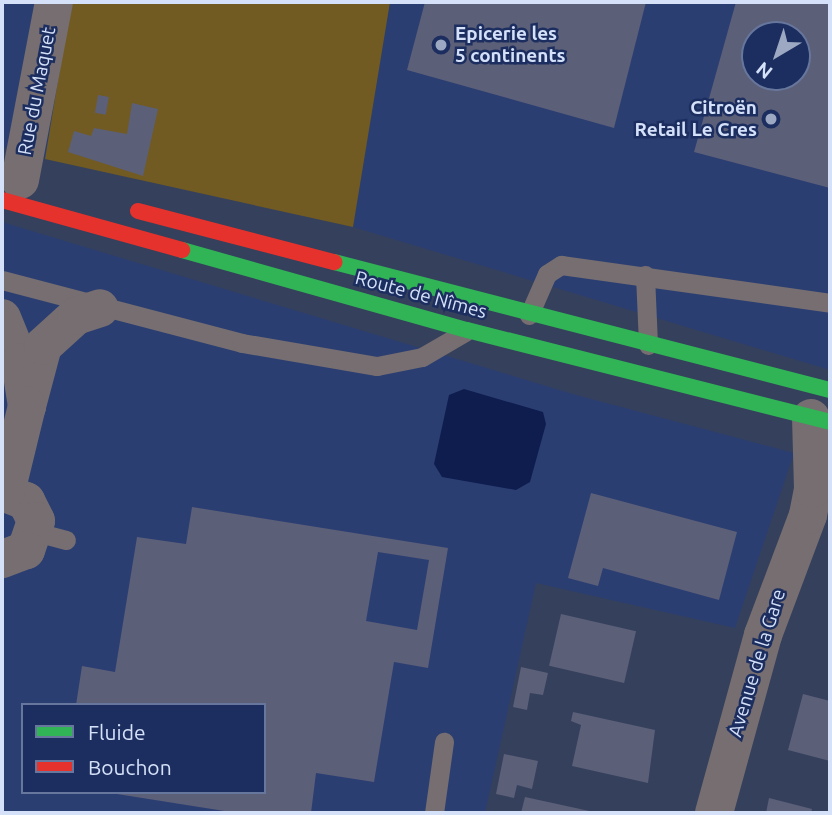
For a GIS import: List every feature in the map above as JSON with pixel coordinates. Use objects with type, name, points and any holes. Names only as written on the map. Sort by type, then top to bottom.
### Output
[{"type":"main road","name":"Route de Nîmes","points":[[14,185],[467,330],[824,410]]},
{"type":"main road","name":"Route de Nîmes","points":[[125,208],[648,345],[824,410]]},
{"type":"street","name":"Rue du Maquet","points":[[14,185],[54,2]]},
{"type":"street","points":[[2,559],[51,536],[26,501],[4,492],[43,346],[76,317],[100,308]]},
{"type":"street","points":[[2,317],[20,362],[27,406]]},
{"type":"street","name":"Avenue de la Gare","points":[[714,813],[763,635],[819,507],[814,480],[824,410]]},
{"type":"lane","points":[[529,315],[547,274],[561,265],[830,303]]},
{"type":"lane","points":[[645,275],[648,345]]},
{"type":"lane","points":[[2,280],[100,308],[242,343],[377,366],[422,357],[467,330]]},
{"type":"lane","points":[[434,813],[444,742]]},
{"type":"shaded area","points":[[2,2],[71,2],[45,159],[2,147]]},
{"type":"shaded area","points":[[71,2],[390,2],[353,227],[45,159]]},
{"type":"shaded area","points":[[390,2],[830,2],[830,370],[353,227]]},
{"type":"shaded area","points":[[2,222],[576,395],[794,453],[735,628],[536,583],[485,813],[2,813]]},
{"type":"shaded area","points":[[464,389],[543,412],[546,424],[530,482],[516,490],[442,477],[434,464],[449,395]]},
{"type":"building","points":[[425,2],[646,2],[614,128],[407,70]]},
{"type":"building","points":[[736,2],[830,2],[830,188],[694,152]]},
{"type":"building","points":[[98,95],[109,97],[106,115],[95,113]]},
{"type":"building","points":[[132,103],[158,109],[143,176],[68,152],[74,131],[91,136],[94,128],[127,134]]},
{"type":"building","points":[[591,493],[737,532],[719,600],[603,568],[598,586],[568,578]]},
{"type":"building","points":[[192,507],[448,548],[428,668],[394,662],[374,782],[316,773],[311,813],[237,813],[117,794],[266,794],[266,703],[76,703],[82,666],[115,672],[137,537],[186,544]],"holes":[[[378,552],[429,560],[417,630],[366,621]]]},
{"type":"building","points":[[561,614],[636,631],[624,683],[549,666]]},
{"type":"building","points":[[521,667],[548,673],[543,695],[530,693],[527,710],[513,707]]},
{"type":"building","points":[[803,694],[830,701],[830,761],[788,750]]},
{"type":"building","points":[[573,712],[655,730],[648,783],[572,766],[581,725],[571,721]]},
{"type":"building","points":[[504,754],[538,761],[532,789],[517,785],[514,798],[496,794]]},
{"type":"building","points":[[525,797],[594,812],[594,813],[521,813]]},
{"type":"building","points":[[769,798],[812,809],[811,813],[766,813]]},
{"type":"traffic: fast","points":[[182,250],[467,330],[830,422]]},
{"type":"traffic: fast","points":[[334,262],[830,390]]},
{"type":"traffic: jam","points":[[2,200],[182,250]]},
{"type":"traffic: jam","points":[[138,211],[334,262]]},
{"type":"place","name":"Epicerie les 5 continents","points":[[441,45]]},
{"type":"place","name":"Citroën Retail Le Cres","points":[[771,119]]}]
